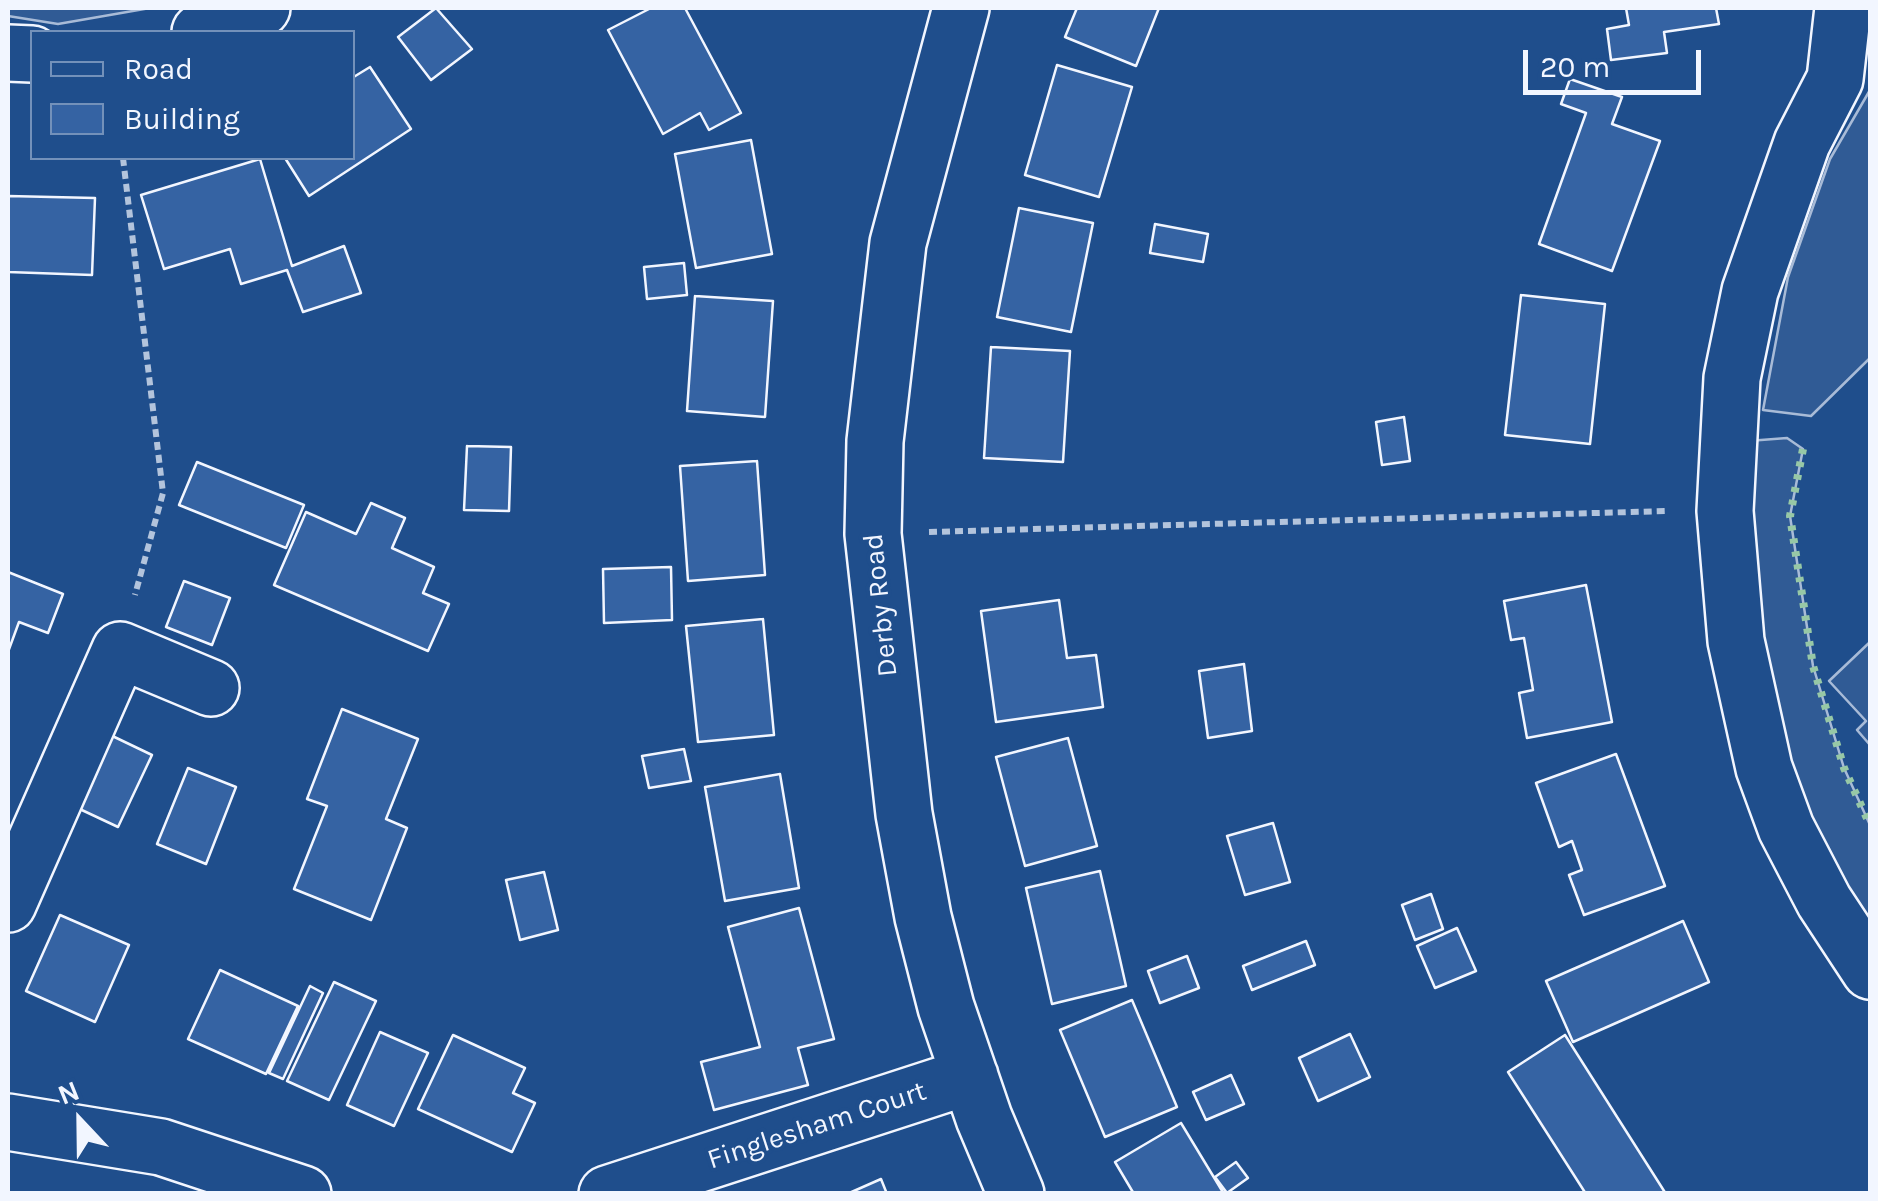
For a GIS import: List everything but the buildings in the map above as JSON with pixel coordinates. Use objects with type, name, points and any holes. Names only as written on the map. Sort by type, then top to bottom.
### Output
[{"type":"street","points":[[205,30],[262,8]]},
{"type":"street","name":"Derby Road","points":[[958,8],[898,242],[875,441],[872,534],[904,814],[928,934],[970,1076],[1016,1194]]},
{"type":"street","points":[[1843,8],[1835,78],[1802,143],[1750,291],[1732,378],[1724,511],[1736,640],[1764,768],[1786,828],[1824,901],[1870,971]]},
{"type":"street","points":[[8,904],[120,650],[212,688]]},
{"type":"street","name":"Finglesham Court","points":[[607,1194],[970,1076]]},
{"type":"street","points":[[8,1122],[161,1147],[303,1194]]},
{"type":"path","points":[[120,650],[163,493],[123,160]]},
{"type":"path","points":[[872,534],[1724,511]]},
{"type":"shaded area","points":[[8,8],[150,8],[58,24],[8,16]]},
{"type":"shaded area","points":[[1870,90],[1870,358],[1811,416],[1763,410],[1788,277],[1830,159]]},
{"type":"shaded area","points":[[1787,438],[1803,449],[1790,516],[1813,666],[1844,768],[1870,825],[1870,930],[1798,807],[1752,602],[1748,441]]},
{"type":"shaded area","points":[[1870,642],[1870,745],[1857,730],[1866,721],[1829,681]]},
{"type":"hedge","points":[[1803,449],[1790,516],[1813,666],[1844,768],[1870,825]]}]
